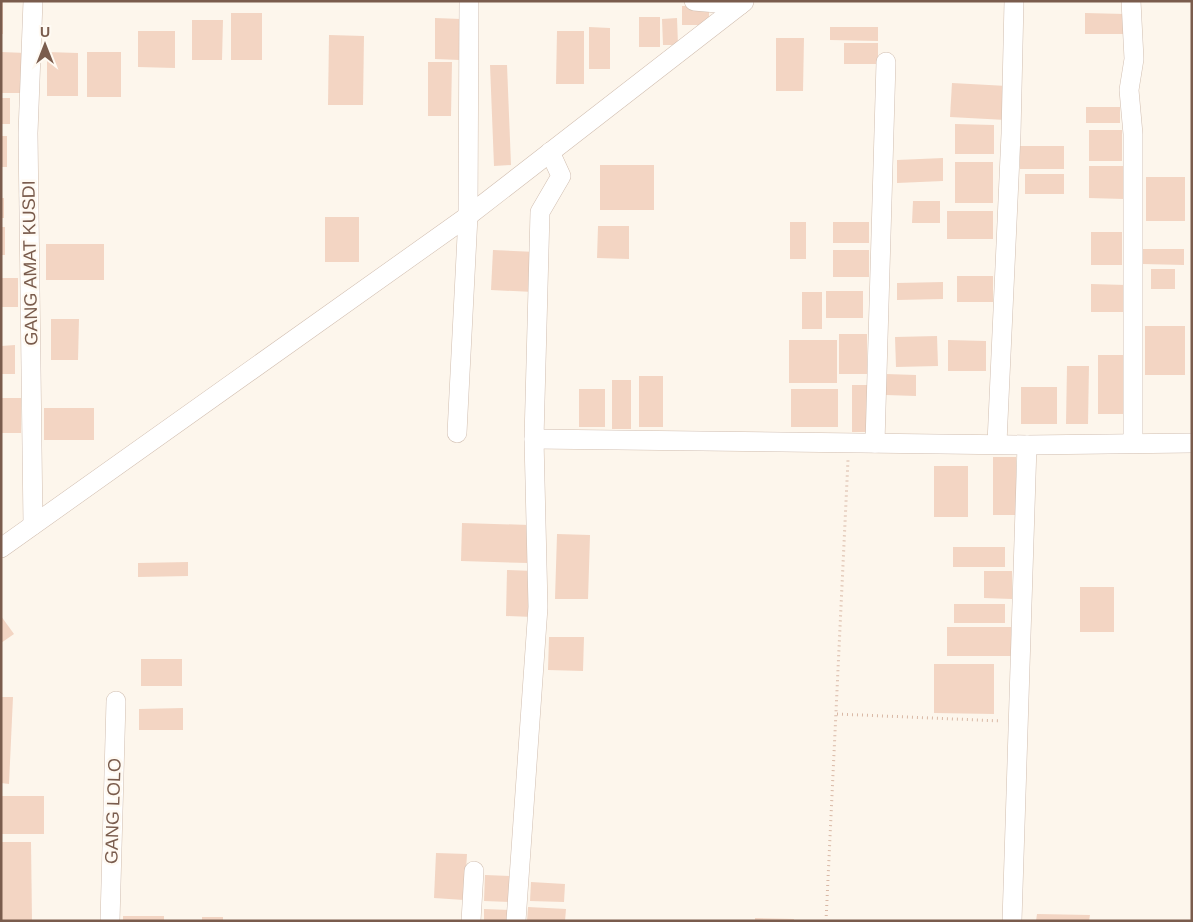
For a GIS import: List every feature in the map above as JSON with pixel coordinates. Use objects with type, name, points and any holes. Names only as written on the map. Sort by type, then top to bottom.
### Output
[{"type":"street","name":"GANG AMAT KUSDI","points":[[33,525],[28,133],[34,1]]},
{"type":"street","points":[[457,434],[468,216],[469,1]]},
{"type":"street","points":[[694,1],[742,3]]},
{"type":"street","points":[[997,443],[1011,134],[1014,1]]},
{"type":"street","points":[[1131,1],[1134,37],[1134,58],[1129,83],[1133,134],[1133,443]]},
{"type":"street","points":[[1,548],[552,155],[742,3]]},
{"type":"street","points":[[874,443],[886,62]]},
{"type":"street","points":[[516,921],[538,607],[534,439],[540,212],[561,176],[552,155]]},
{"type":"street","points":[[534,439],[997,443],[1027,445],[1192,443]]},
{"type":"street","points":[[1012,921],[1027,445]]},
{"type":"street","name":"GANG LOLO","points":[[110,921],[116,701]]},
{"type":"street","points":[[470,921],[474,871]]},
{"type":"path","points":[[826,921],[849,442]]},
{"type":"path","points":[[836,714],[1018,722]]},
{"type":"building","points":[[1,1],[3,1],[3,34],[1,34]]},
{"type":"building","points":[[709,5],[709,25],[682,25],[682,6]]},
{"type":"building","points":[[231,13],[262,13],[262,60],[231,60]]},
{"type":"building","points":[[1085,13],[1125,14],[1125,34],[1085,34]]},
{"type":"building","points":[[639,17],[660,17],[660,47],[639,47]]},
{"type":"building","points":[[435,18],[461,19],[460,60],[435,59]]},
{"type":"building","points":[[677,18],[678,45],[663,45],[662,19]]},
{"type":"building","points":[[192,20],[223,20],[222,60],[192,60]]},
{"type":"building","points":[[589,27],[610,28],[610,69],[589,69]]},
{"type":"building","points":[[830,27],[878,27],[878,41],[830,40]]},
{"type":"building","points":[[138,31],[175,31],[175,68],[138,67]]},
{"type":"building","points":[[557,31],[584,31],[584,84],[556,84]]},
{"type":"building","points":[[329,35],[364,36],[363,105],[328,105]]},
{"type":"building","points":[[776,38],[804,38],[803,91],[776,91]]},
{"type":"building","points":[[844,43],[878,43],[878,64],[844,64]]},
{"type":"building","points":[[1,52],[26,53],[26,93],[1,93]]},
{"type":"building","points":[[47,52],[78,53],[78,96],[47,96]]},
{"type":"building","points":[[87,52],[121,52],[121,97],[87,97]]},
{"type":"building","points":[[428,62],[452,62],[451,116],[428,116]]},
{"type":"building","points":[[490,65],[507,65],[511,165],[494,166]]},
{"type":"building","points":[[952,83],[1007,86],[1006,120],[950,117]]},
{"type":"building","points":[[1,98],[10,98],[10,124],[1,124]]},
{"type":"building","points":[[1086,107],[1120,107],[1120,123],[1086,123]]},
{"type":"building","points":[[955,124],[994,125],[994,154],[955,154]]},
{"type":"building","points":[[1089,130],[1122,130],[1122,161],[1089,161]]},
{"type":"building","points":[[1,136],[7,136],[7,167],[1,167]]},
{"type":"building","points":[[1020,146],[1064,146],[1064,169],[1020,169]]},
{"type":"building","points":[[943,158],[943,181],[897,183],[897,160]]},
{"type":"building","points":[[955,162],[993,162],[993,203],[955,203]]},
{"type":"building","points":[[600,165],[654,165],[654,210],[600,210]]},
{"type":"building","points":[[1089,166],[1124,166],[1124,199],[1089,198]]},
{"type":"building","points":[[1025,174],[1064,174],[1064,194],[1025,194]]},
{"type":"building","points":[[1146,177],[1185,177],[1185,221],[1146,221]]},
{"type":"building","points":[[1,198],[4,198],[4,218],[1,218]]},
{"type":"building","points":[[913,201],[940,201],[940,223],[912,223]]},
{"type":"building","points":[[947,211],[993,211],[993,239],[947,239]]},
{"type":"building","points":[[325,217],[359,217],[359,262],[325,262]]},
{"type":"building","points":[[790,222],[806,222],[806,259],[790,259]]},
{"type":"building","points":[[833,222],[869,222],[869,243],[833,243]]},
{"type":"building","points":[[598,226],[629,226],[629,259],[597,258]]},
{"type":"building","points":[[1,227],[5,227],[5,255],[1,255]]},
{"type":"building","points":[[1091,232],[1122,232],[1122,265],[1091,265]]},
{"type":"building","points":[[46,244],[104,244],[104,280],[46,280]]},
{"type":"building","points":[[1143,249],[1184,249],[1184,265],[1143,264]]},
{"type":"building","points":[[493,250],[536,252],[534,292],[491,290]]},
{"type":"building","points":[[833,250],[869,250],[869,277],[833,277]]},
{"type":"building","points":[[1151,269],[1175,269],[1175,289],[1151,289]]},
{"type":"building","points":[[957,276],[993,276],[993,302],[957,302]]},
{"type":"building","points":[[1,278],[18,278],[18,307],[1,307]]},
{"type":"building","points":[[943,282],[943,299],[897,300],[897,283]]},
{"type":"building","points":[[1091,284],[1126,285],[1126,312],[1091,312]]},
{"type":"building","points":[[826,291],[863,291],[863,318],[826,318]]},
{"type":"building","points":[[802,292],[822,292],[822,329],[802,329]]},
{"type":"building","points":[[51,319],[79,319],[78,360],[51,360]]},
{"type":"building","points":[[1145,326],[1185,326],[1185,375],[1145,375]]},
{"type":"building","points":[[839,334],[867,334],[867,374],[839,374]]},
{"type":"building","points":[[937,336],[938,366],[896,367],[895,337]]},
{"type":"building","points":[[789,340],[837,340],[837,383],[789,383]]},
{"type":"building","points":[[948,340],[986,341],[986,371],[948,371]]},
{"type":"building","points":[[15,345],[15,374],[1,374],[1,346]]},
{"type":"building","points":[[1098,355],[1126,355],[1126,414],[1098,414]]},
{"type":"building","points":[[1067,366],[1089,366],[1088,424],[1066,424]]},
{"type":"building","points":[[886,374],[916,375],[916,396],[886,395]]},
{"type":"building","points":[[639,376],[663,376],[663,427],[639,427]]},
{"type":"building","points":[[612,380],[631,380],[631,429],[612,429]]},
{"type":"building","points":[[852,385],[871,385],[871,432],[852,432]]},
{"type":"building","points":[[1021,387],[1057,387],[1057,424],[1021,424]]},
{"type":"building","points":[[579,389],[605,389],[605,427],[579,427]]},
{"type":"building","points":[[791,389],[838,389],[838,427],[791,427]]},
{"type":"building","points":[[1,398],[21,398],[21,433],[1,433]]},
{"type":"building","points":[[44,408],[94,408],[94,440],[44,440]]},
{"type":"building","points":[[993,457],[1016,457],[1016,515],[993,515]]},
{"type":"building","points":[[934,466],[968,466],[968,517],[934,517]]},
{"type":"building","points":[[462,523],[529,525],[528,563],[461,561]]},
{"type":"building","points":[[557,534],[590,535],[588,599],[555,599]]},
{"type":"building","points":[[953,547],[1005,547],[1005,567],[953,567]]},
{"type":"building","points":[[188,562],[188,576],[138,577],[138,563]]},
{"type":"building","points":[[507,570],[534,571],[533,617],[506,616]]},
{"type":"building","points":[[984,571],[1012,571],[1012,599],[984,598]]},
{"type":"building","points":[[1080,587],[1114,587],[1114,632],[1080,632]]},
{"type":"building","points":[[954,604],[1005,604],[1005,623],[954,623]]},
{"type":"building","points":[[1,616],[14,634],[1,643]]},
{"type":"building","points":[[947,627],[1011,627],[1011,656],[947,656]]},
{"type":"building","points":[[549,637],[584,637],[583,671],[548,670]]},
{"type":"building","points":[[141,659],[182,659],[182,686],[141,686]]},
{"type":"building","points":[[934,664],[994,664],[994,714],[934,713]]},
{"type":"building","points":[[1,697],[13,697],[9,784],[1,783]]},
{"type":"building","points":[[183,708],[183,730],[139,730],[139,709]]},
{"type":"building","points":[[1,796],[44,796],[44,834],[1,834]]},
{"type":"building","points":[[1,842],[31,842],[32,921],[1,921]]},
{"type":"building","points":[[436,853],[467,854],[464,900],[434,898]]},
{"type":"building","points":[[485,875],[512,876],[511,902],[484,901]]},
{"type":"building","points":[[531,882],[565,884],[564,902],[530,901]]},
{"type":"building","points":[[528,907],[566,909],[565,921],[527,921]]},
{"type":"building","points":[[484,909],[512,910],[512,921],[484,921]]},
{"type":"building","points":[[1037,914],[1090,915],[1089,921],[1036,921]]},
{"type":"building","points":[[123,916],[164,916],[164,921],[123,921]]},
{"type":"building","points":[[202,917],[223,917],[223,921],[202,921]]},
{"type":"building","points":[[755,918],[794,919],[794,921],[755,921]]}]
